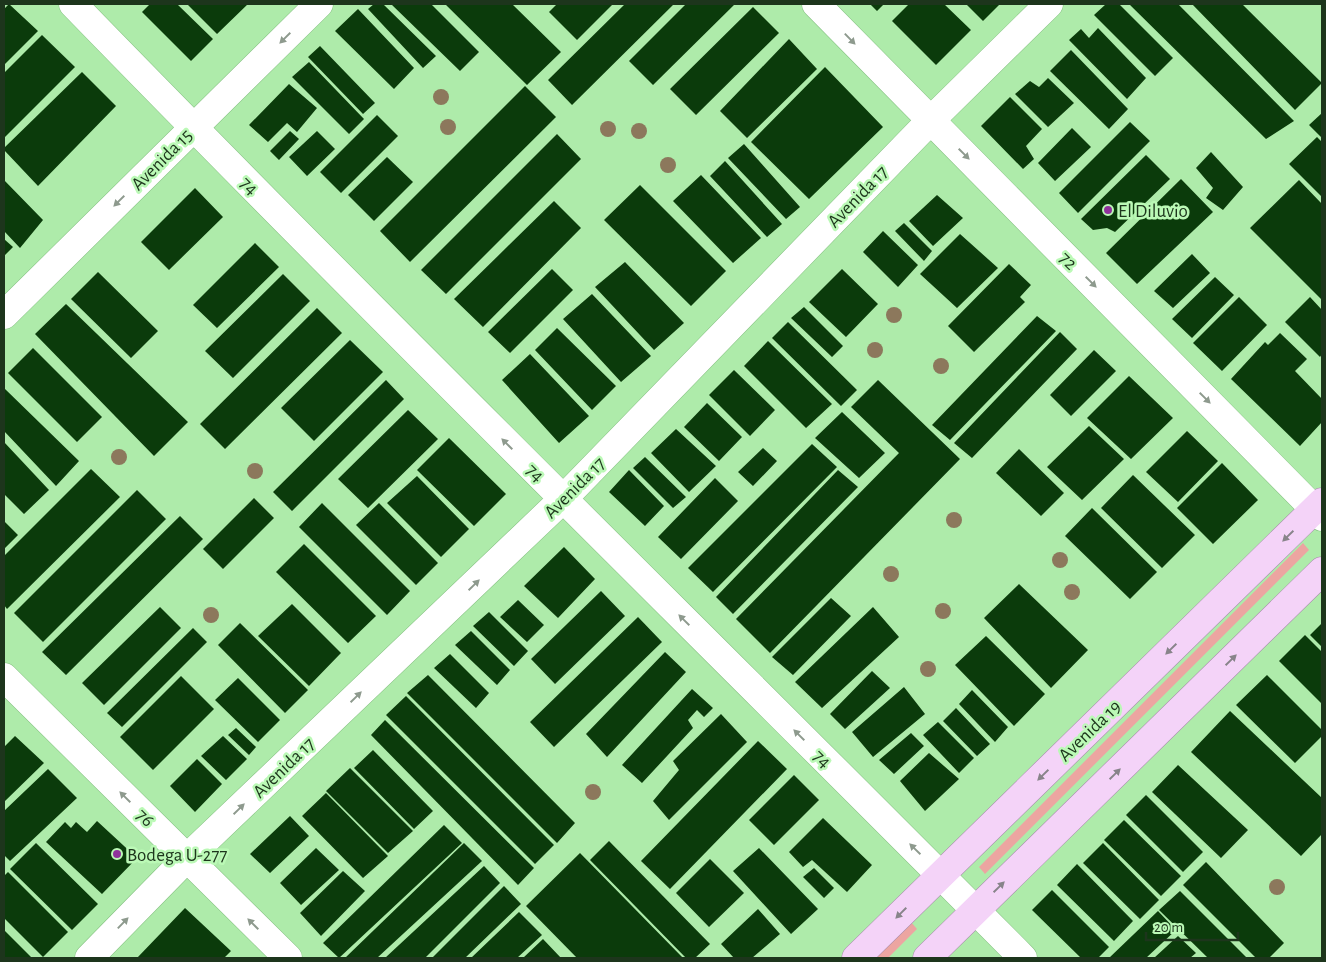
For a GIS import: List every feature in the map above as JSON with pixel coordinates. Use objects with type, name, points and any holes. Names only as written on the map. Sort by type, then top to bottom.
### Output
[{"type":"main road","name":"Avenida 19","points":[[856,958],[1320,509]]},
{"type":"main road","points":[[927,958],[1322,571]]},
{"type":"street","name":"74","points":[[73,4],[193,128],[562,499],[941,874],[1023,958]]},
{"type":"street","name":"Avenida 15","points":[[4,315],[319,4]]},
{"type":"street","name":"72","points":[[816,4],[930,121],[1320,509]]},
{"type":"street","name":"Avenida 17","points":[[89,958],[187,858],[562,499],[930,121],[1049,4]]},
{"type":"street","name":"76","points":[[4,677],[288,958]]},
{"type":"shaded area","points":[[1303,543],[1309,550],[985,874],[979,867]]},
{"type":"shaded area","points":[[911,922],[917,929],[888,958],[875,958]]},
{"type":"building","points":[[9,4],[38,31],[4,65],[4,9]]},
{"type":"building","points":[[150,4],[177,4],[213,39],[191,61],[142,12]]},
{"type":"building","points":[[187,4],[248,4],[217,34]]},
{"type":"building","points":[[374,4],[383,4],[436,56],[423,68],[368,9]]},
{"type":"building","points":[[391,4],[431,4],[479,52],[460,71]]},
{"type":"building","points":[[445,4],[512,4],[561,52],[527,85]]},
{"type":"building","points":[[557,4],[613,4],[577,40],[549,12]]},
{"type":"building","points":[[625,4],[674,4],[572,105],[548,80]]},
{"type":"building","points":[[686,4],[735,4],[653,85],[629,61]]},
{"type":"building","points":[[870,4],[884,4],[877,11]]},
{"type":"building","points":[[909,4],[944,4],[971,30],[936,65],[892,21]]},
{"type":"building","points":[[966,4],[1000,4],[983,21]]},
{"type":"building","points":[[1106,4],[1119,4],[1173,58],[1155,76],[1094,15]]},
{"type":"building","points":[[1129,4],[1178,4],[1294,121],[1266,139]]},
{"type":"building","points":[[1192,4],[1242,4],[1322,83],[1295,110]]},
{"type":"building","points":[[753,7],[779,33],[696,115],[670,89]]},
{"type":"building","points":[[358,9],[414,68],[394,89],[335,31]]},
{"type":"building","points":[[1098,28],[1146,78],[1127,99],[1069,40],[1081,29],[1089,38]]},
{"type":"building","points":[[42,35],[75,67],[4,138],[4,73]]},
{"type":"building","points":[[789,39],[817,69],[747,138],[720,111]]},
{"type":"building","points":[[320,46],[375,103],[363,114],[308,57]]},
{"type":"building","points":[[1071,50],[1128,109],[1109,129],[1050,71]]},
{"type":"building","points":[[309,62],[364,119],[349,134],[292,77]]},
{"type":"building","points":[[825,67],[883,127],[809,199],[751,142]]},
{"type":"building","points":[[82,72],[116,106],[38,186],[4,148]]},
{"type":"building","points":[[1048,78],[1074,103],[1048,127],[1015,94],[1030,81],[1039,87]]},
{"type":"building","points":[[289,84],[317,108],[297,132],[287,123],[268,142],[249,125]]},
{"type":"building","points":[[525,86],[556,117],[410,262],[380,231]]},
{"type":"building","points":[[1010,97],[1042,129],[1026,146],[1034,159],[1023,169],[981,126]]},
{"type":"building","points":[[1322,113],[1322,138],[1309,125]]},
{"type":"building","points":[[377,115],[398,136],[341,193],[320,172]]},
{"type":"building","points":[[1130,122],[1150,141],[1078,213],[1059,193]]},
{"type":"building","points":[[1072,128],[1091,147],[1055,181],[1038,163]]},
{"type":"building","points":[[290,131],[299,139],[279,160],[270,151]]},
{"type":"building","points":[[317,131],[335,149],[307,176],[289,157]]},
{"type":"building","points":[[557,134],[581,159],[446,294],[421,270]]},
{"type":"building","points":[[1317,137],[1322,142],[1322,197],[1289,164]]},
{"type":"building","points":[[744,144],[800,207],[786,219],[728,158]]},
{"type":"building","points":[[1211,152],[1243,187],[1223,210],[1206,198],[1213,188],[1196,168]]},
{"type":"building","points":[[1146,155],[1170,179],[1115,232],[1107,228],[1093,230],[1081,219]]},
{"type":"building","points":[[387,157],[413,182],[374,221],[348,195]]},
{"type":"building","points":[[725,161],[782,224],[767,237],[710,176]]},
{"type":"building","points":[[701,175],[761,238],[733,263],[673,201]]},
{"type":"building","points":[[1181,179],[1213,212],[1137,284],[1106,253]]},
{"type":"building","points":[[4,180],[43,220],[20,248],[4,231]]},
{"type":"building","points":[[1299,180],[1322,204],[1322,300],[1250,228]]},
{"type":"building","points":[[640,185],[726,271],[691,306],[604,220]]},
{"type":"building","points":[[195,188],[223,217],[169,270],[141,242]]},
{"type":"building","points":[[937,195],[963,218],[933,246],[909,221]]},
{"type":"building","points":[[554,201],[581,228],[483,327],[454,299]]},
{"type":"building","points":[[904,223],[932,251],[924,261],[895,231]]},
{"type":"building","points":[[883,231],[918,265],[898,287],[863,252]]},
{"type":"building","points":[[960,234],[998,268],[957,308],[920,274]]},
{"type":"building","points":[[4,239],[13,247],[4,256]]},
{"type":"building","points":[[255,243],[279,267],[217,328],[193,305]]},
{"type":"building","points":[[1192,254],[1210,273],[1173,308],[1154,291]]},
{"type":"building","points":[[625,262],[684,323],[654,350],[595,287]]},
{"type":"building","points":[[1009,264],[1031,285],[1020,297],[1025,302],[974,352],[948,326]]},
{"type":"building","points":[[552,269],[573,290],[510,353],[488,332]]},
{"type":"building","points":[[842,269],[878,304],[846,337],[809,302]]},
{"type":"building","points":[[98,272],[158,331],[131,358],[71,299]]},
{"type":"building","points":[[283,274],[310,301],[233,378],[205,351]]},
{"type":"building","points":[[1215,277],[1234,295],[1192,338],[1172,319]]},
{"type":"building","points":[[592,294],[651,356],[621,382],[563,319]]},
{"type":"building","points":[[1239,297],[1267,325],[1222,371],[1193,343]]},
{"type":"building","points":[[1310,297],[1322,310],[1322,354],[1320,357],[1285,322]]},
{"type":"building","points":[[66,304],[188,422],[154,456],[35,334]]},
{"type":"building","points":[[804,307],[843,346],[832,357],[791,318]]},
{"type":"building","points":[[317,308],[342,333],[225,449],[200,424]]},
{"type":"building","points":[[1037,316],[1056,331],[950,440],[932,425]]},
{"type":"building","points":[[788,322],[857,390],[841,406],[772,338]]},
{"type":"building","points":[[557,328],[616,386],[592,410],[535,350]]},
{"type":"building","points":[[1060,332],[1077,349],[972,458],[954,443]]},
{"type":"building","points":[[1280,333],[1307,359],[1295,371],[1322,399],[1322,422],[1300,446],[1231,379],[1265,342],[1268,345]]},
{"type":"building","points":[[350,340],[383,372],[314,441],[281,408]]},
{"type":"building","points":[[768,341],[832,404],[806,428],[744,366]]},
{"type":"building","points":[[33,348],[102,417],[77,442],[8,373]]},
{"type":"building","points":[[1094,350],[1116,371],[1071,416],[1050,395]]},
{"type":"building","points":[[530,354],[589,416],[559,443],[502,380]]},
{"type":"building","points":[[734,370],[775,410],[750,436],[709,395]]},
{"type":"building","points":[[1129,376],[1173,418],[1131,459],[1087,418]]},
{"type":"building","points":[[386,380],[404,399],[292,511],[273,492]]},
{"type":"building","points":[[878,380],[960,459],[770,653],[736,619],[899,453],[851,407]]},
{"type":"building","points":[[4,388],[79,461],[56,486],[4,431]]},
{"type":"building","points":[[707,403],[742,437],[719,461],[684,427]]},
{"type":"building","points":[[408,410],[438,439],[368,508],[338,479]]},
{"type":"building","points":[[842,412],[885,453],[859,478],[815,438]]},
{"type":"building","points":[[1089,426],[1124,459],[1082,500],[1047,467]]},
{"type":"building","points":[[676,429],[716,466],[689,492],[651,453]]},
{"type":"building","points":[[1187,431],[1218,461],[1178,502],[1146,472]]},
{"type":"building","points":[[449,438],[506,494],[474,526],[417,470]]},
{"type":"building","points":[[4,442],[49,490],[24,514],[4,494]]},
{"type":"building","points":[[812,444],[837,467],[713,592],[688,568]]},
{"type":"building","points":[[763,448],[777,461],[753,486],[738,472]]},
{"type":"building","points":[[1019,449],[1064,493],[1041,516],[996,473]]},
{"type":"building","points":[[645,457],[686,497],[673,508],[633,468]]},
{"type":"building","points":[[1222,463],[1258,500],[1213,544],[1177,508]]},
{"type":"building","points":[[91,469],[120,497],[7,609],[4,605],[4,556]]},
{"type":"building","points":[[629,470],[664,506],[645,526],[609,492]]},
{"type":"building","points":[[838,470],[858,487],[733,614],[716,597]]},
{"type":"building","points":[[1133,475],[1195,535],[1162,568],[1101,508]]},
{"type":"building","points":[[417,476],[469,529],[441,557],[387,503]]},
{"type":"building","points":[[715,478],[738,501],[681,559],[658,537]]},
{"type":"building","points":[[137,490],[166,519],[43,642],[14,613]]},
{"type":"building","points":[[254,498],[274,518],[223,569],[203,549]]},
{"type":"building","points":[[322,503],[410,591],[387,615],[299,527]]},
{"type":"building","points":[[379,503],[438,563],[416,585],[356,525]]},
{"type":"building","points":[[1092,508],[1157,572],[1130,599],[1065,536]]},
{"type":"building","points":[[180,516],[203,539],[66,675],[42,652]]},
{"type":"building","points":[[4,521],[18,535],[4,549]]},
{"type":"building","points":[[304,544],[376,616],[348,643],[276,572]]},
{"type":"building","points":[[564,547],[595,579],[558,618],[524,586]]},
{"type":"building","points":[[1019,584],[1088,650],[1051,688],[984,618]]},
{"type":"building","points":[[601,591],[625,616],[555,684],[531,659]]},
{"type":"building","points":[[831,598],[851,616],[793,675],[772,657]]},
{"type":"building","points":[[518,600],[544,625],[527,642],[500,617]]},
{"type":"building","points":[[292,604],[341,653],[309,686],[258,636]]},
{"type":"building","points":[[160,607],[181,628],[104,705],[82,683]]},
{"type":"building","points":[[873,607],[899,637],[822,708],[795,682]]},
{"type":"building","points":[[489,612],[528,651],[514,666],[473,626]]},
{"type":"building","points":[[638,617],[662,642],[554,747],[530,722]]},
{"type":"building","points":[[240,623],[308,690],[285,713],[218,645]]},
{"type":"building","points":[[1322,623],[1322,647],[1310,635]]},
{"type":"building","points":[[193,628],[207,642],[122,727],[107,713]]},
{"type":"building","points":[[471,631],[510,670],[497,685],[455,645]]},
{"type":"building","points":[[1305,635],[1322,652],[1322,704],[1279,661]]},
{"type":"building","points":[[986,636],[1045,694],[1014,726],[955,665]]},
{"type":"building","points":[[665,652],[686,672],[607,757],[586,734]]},
{"type":"building","points":[[450,654],[489,693],[476,708],[434,668]]},
{"type":"building","points":[[872,671],[890,688],[845,729],[830,714]]},
{"type":"building","points":[[428,675],[575,823],[557,843],[407,693]]},
{"type":"building","points":[[1267,675],[1322,730],[1322,736],[1295,763],[1236,705]]},
{"type":"building","points":[[181,676],[214,709],[153,770],[120,737]]},
{"type":"building","points":[[238,678],[280,720],[258,742],[215,700]]},
{"type":"building","points":[[904,687],[925,714],[873,757],[852,732]]},
{"type":"building","points":[[692,689],[713,708],[704,717],[697,710],[688,720],[693,728],[642,783],[622,765]]},
{"type":"building","points":[[972,690],[1008,727],[995,742],[959,704]]},
{"type":"building","points":[[406,696],[554,845],[535,864],[386,715]]},
{"type":"building","points":[[956,708],[990,744],[977,756],[943,721]]},
{"type":"building","points":[[1230,711],[1322,798],[1322,834],[1301,856],[1191,752]]},
{"type":"building","points":[[721,714],[747,742],[669,820],[653,801],[679,770],[673,761]]},
{"type":"building","points":[[385,720],[534,868],[518,885],[371,735]]},
{"type":"building","points":[[938,722],[974,758],[959,773],[923,735]]},
{"type":"building","points":[[236,728],[256,747],[249,755],[228,735]]},
{"type":"building","points":[[911,733],[924,746],[894,774],[879,760]]},
{"type":"building","points":[[15,736],[44,763],[4,802],[4,747]]},
{"type":"building","points":[[223,736],[247,759],[226,780],[201,756]]},
{"type":"building","points":[[758,741],[787,769],[670,889],[641,861]]},
{"type":"building","points":[[373,750],[433,811],[414,829],[354,768]]},
{"type":"building","points":[[929,753],[959,779],[925,811],[900,781]]},
{"type":"building","points":[[197,759],[222,784],[195,812],[170,786]]},
{"type":"building","points":[[1178,765],[1248,830],[1221,858],[1152,792]]},
{"type":"building","points":[[350,768],[413,831],[388,853],[326,791]]},
{"type":"building","points":[[48,769],[77,798],[10,861],[4,855],[4,811]]},
{"type":"building","points":[[794,775],[819,800],[774,845],[749,820]]},
{"type":"building","points":[[326,793],[388,856],[363,878],[302,816]]},
{"type":"building","points":[[1146,795],[1203,852],[1183,872],[1126,815]]},
{"type":"building","points":[[290,816],[309,836],[270,873],[250,854]]},
{"type":"building","points":[[823,818],[872,865],[847,892],[812,860],[803,867],[789,852]]},
{"type":"building","points":[[1124,820],[1181,876],[1161,896],[1104,840]]},
{"type":"building","points":[[97,821],[137,858],[102,894],[46,842],[65,822],[71,828],[76,822],[87,832]]},
{"type":"building","points":[[444,825],[462,843],[339,958],[323,943]]},
{"type":"building","points":[[609,841],[710,944],[695,958],[686,958],[590,860]]},
{"type":"building","points":[[36,843],[98,904],[72,930],[10,869]]},
{"type":"building","points":[[464,843],[482,861],[377,958],[345,958]]},
{"type":"building","points":[[1103,843],[1159,900],[1140,919],[1083,863]]},
{"type":"building","points":[[316,848],[339,870],[301,905],[280,883]]},
{"type":"building","points":[[759,848],[818,909],[791,934],[733,871]]},
{"type":"building","points":[[580,853],[683,958],[577,958],[526,906]]},
{"type":"building","points":[[710,859],[744,893],[709,927],[676,893]]},
{"type":"building","points":[[1206,862],[1284,943],[1269,958],[1256,958],[1183,885]]},
{"type":"building","points":[[1077,864],[1133,921],[1114,941],[1057,885]]},
{"type":"building","points":[[484,866],[500,883],[425,958],[385,958]]},
{"type":"building","points":[[814,868],[834,888],[824,898],[803,877]]},
{"type":"building","points":[[343,871],[365,891],[321,936],[300,913]]},
{"type":"building","points":[[8,872],[68,932],[43,957],[4,918],[4,876]]},
{"type":"building","points":[[504,886],[521,904],[465,958],[432,958]]},
{"type":"building","points":[[1052,890],[1109,947],[1098,958],[1081,958],[1032,910]]},
{"type":"building","points":[[1180,891],[1247,958],[1208,958],[1159,910]]},
{"type":"building","points":[[185,908],[231,951],[224,958],[137,958]]},
{"type":"building","points":[[758,909],[780,934],[752,958],[734,958],[721,944]]},
{"type":"building","points":[[1158,911],[1176,930],[1146,958],[1109,958]]},
{"type":"building","points":[[519,912],[542,935],[517,958],[471,958]]},
{"type":"building","points":[[4,930],[32,958],[4,958]]},
{"type":"building","points":[[1178,936],[1196,953],[1190,958],[1154,958]]},
{"type":"building","points":[[543,939],[561,958],[523,958]]},
{"type":"place","name":"El Diluvio","points":[[1108,210]]},
{"type":"place","name":"Bodega U-277","points":[[117,854]]}]
